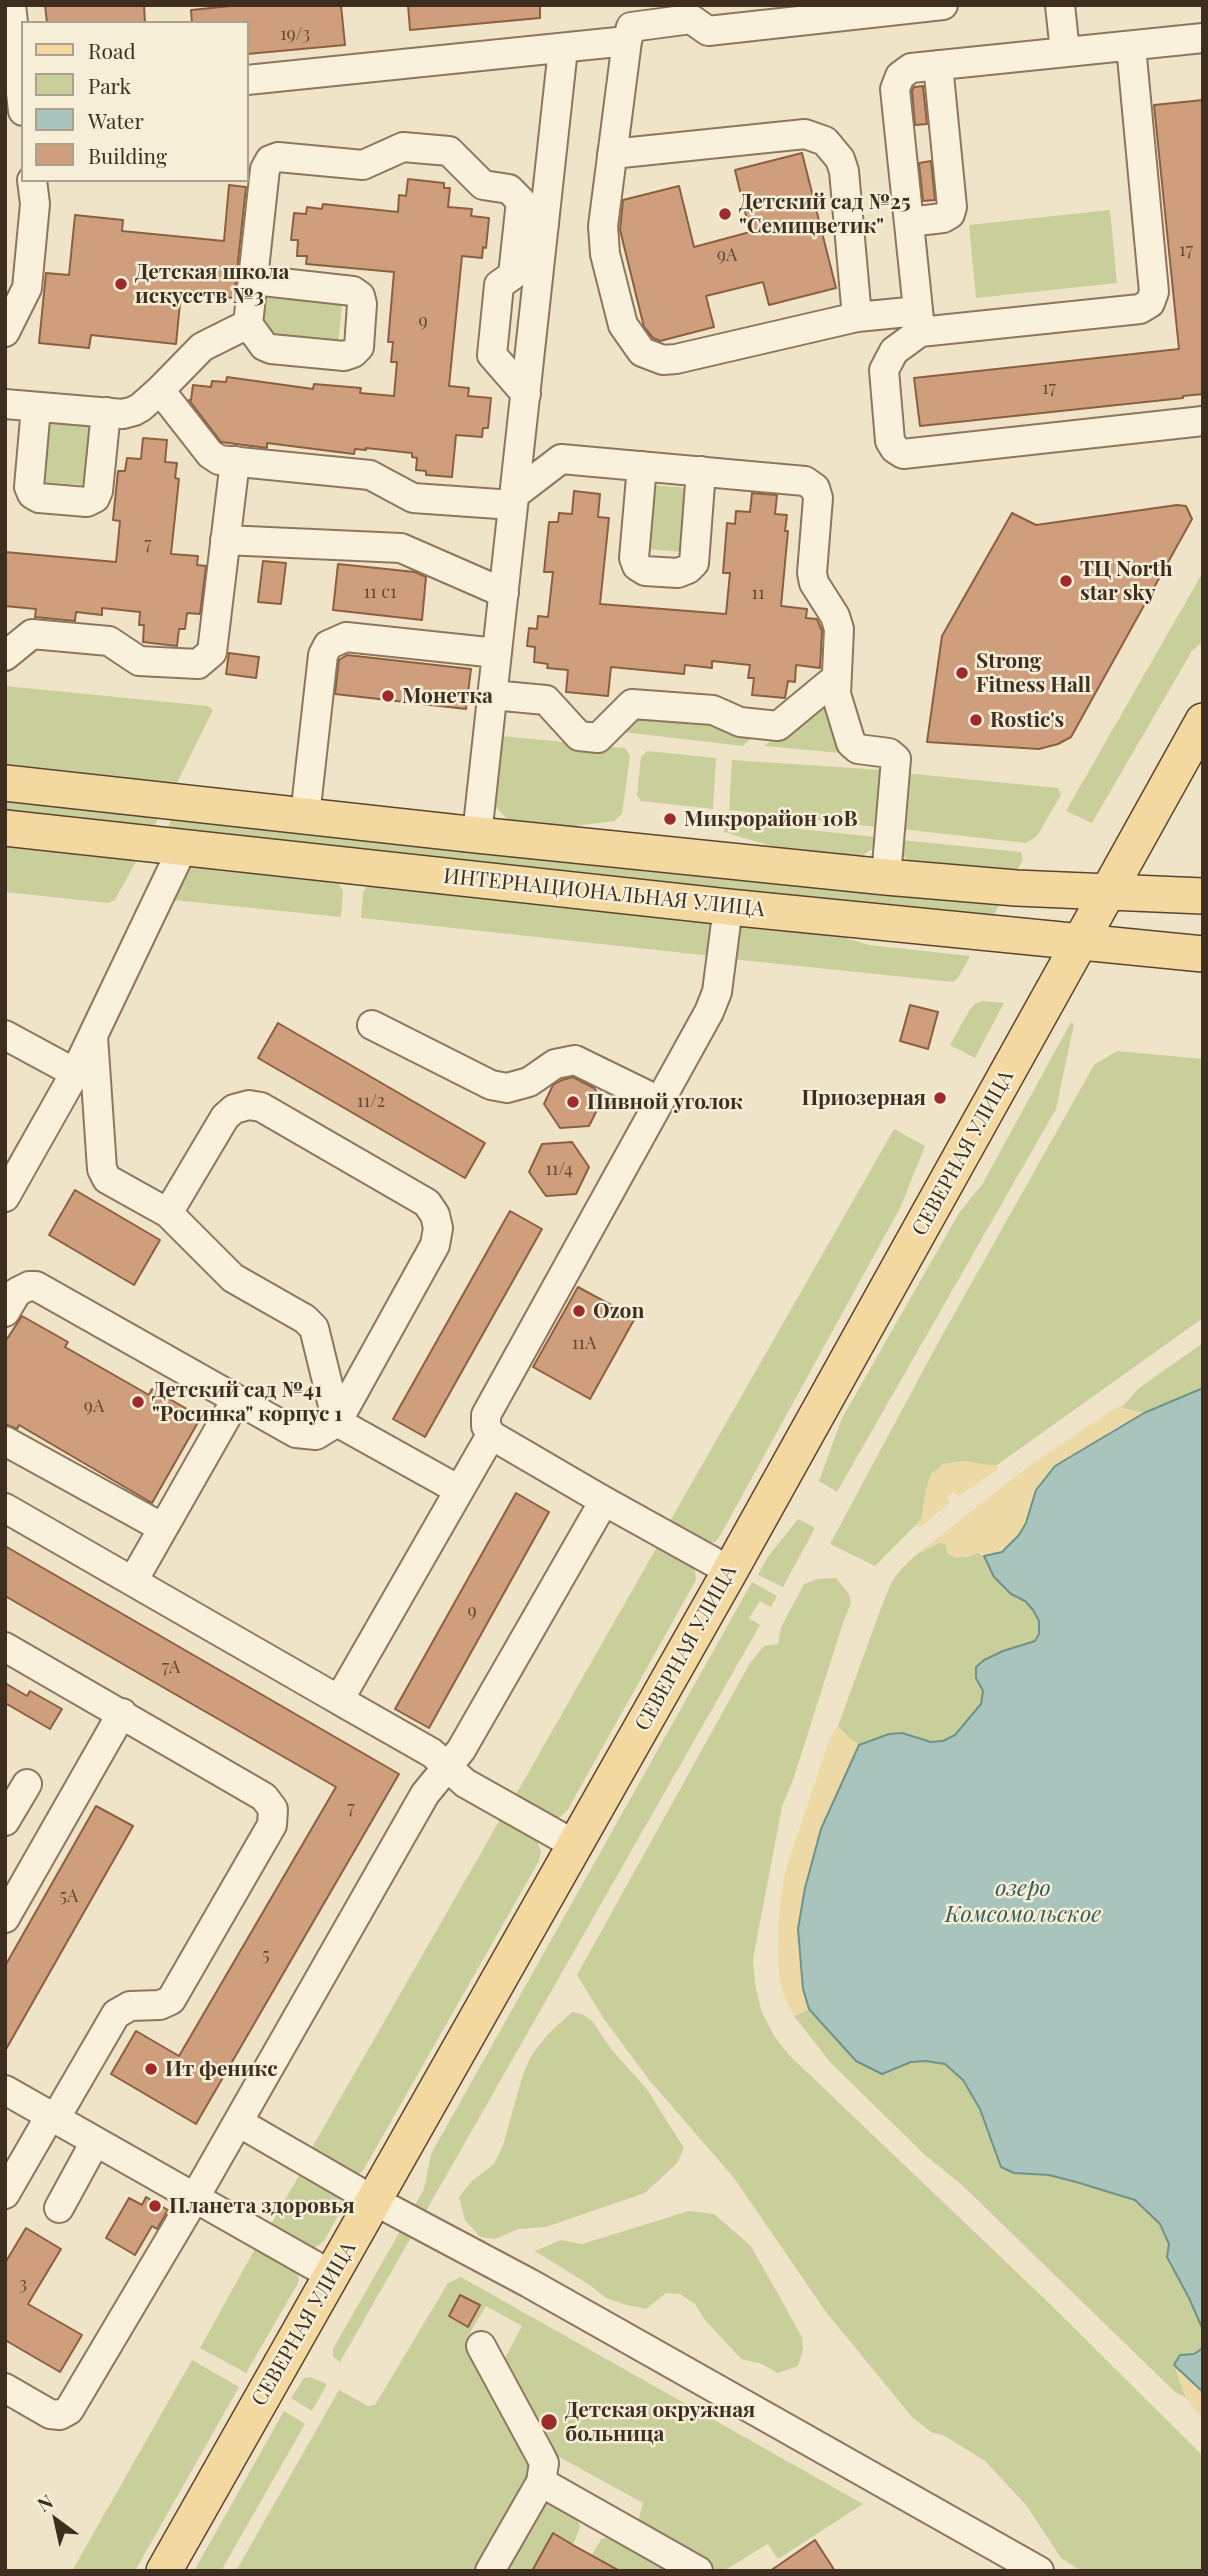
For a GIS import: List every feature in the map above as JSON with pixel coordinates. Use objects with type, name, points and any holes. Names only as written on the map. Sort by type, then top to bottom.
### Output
[{"type":"main road","name":"СЕВЕРНАЯ УЛИЦА","points":[[164,2571],[730,1571],[1203,722]]},
{"type":"main road","points":[[5,783],[886,877],[1016,888],[1203,896]]},
{"type":"main road","name":"ИНТЕРНАЦИОНАЛЬНАЯ УЛИЦА","points":[[5,828],[728,907],[1203,954]]},
{"type":"street","points":[[11,5],[21,80]]},
{"type":"street","points":[[943,5],[691,19],[631,27],[603,226],[605,254],[623,325],[642,352],[663,360],[676,359],[857,317],[919,322],[1140,309],[1150,303],[1154,292],[1131,46]]},
{"type":"street","points":[[1065,52],[1067,6]]},
{"type":"street","points":[[1203,38],[911,68],[900,76],[895,89],[919,322],[894,351],[884,370],[890,441],[895,449],[904,454],[1203,421]]},
{"type":"street","points":[[248,80],[627,41]]},
{"type":"street","points":[[526,394],[492,355],[499,285],[513,275],[526,194],[563,49]]},
{"type":"street","points":[[909,222],[943,218],[950,214],[952,206],[938,65]]},
{"type":"street","points":[[612,154],[805,134],[825,141],[840,159],[844,171],[857,317]]},
{"type":"street","points":[[901,147],[946,143]]},
{"type":"street","points":[[254,280],[353,291],[360,296],[362,304],[359,347],[344,356],[271,349],[264,346],[248,324],[265,169],[270,160],[278,157],[363,165],[403,147],[449,151],[483,185],[526,194],[544,225],[477,835]]},
{"type":"street","points":[[5,332],[27,288],[35,204],[32,182]]},
{"type":"street","points":[[5,404],[123,414],[134,411],[160,390],[202,347],[248,324]]},
{"type":"street","points":[[160,390],[210,454],[219,460],[370,475],[413,498],[514,500],[561,458],[805,481],[815,488],[818,498],[812,573],[814,583],[835,616],[839,629],[836,694],[851,743],[858,749],[889,753],[896,759],[886,877]]},
{"type":"street","points":[[36,407],[29,487],[32,494],[39,498],[87,502],[95,498],[98,491],[106,412]]},
{"type":"street","points":[[5,656],[32,634],[109,641],[139,661],[198,664],[212,652],[235,461]]},
{"type":"street","points":[[642,466],[634,558],[637,566],[656,572],[678,573],[694,563],[701,471]]},
{"type":"street","points":[[225,540],[401,548],[503,593]]},
{"type":"street","points":[[305,816],[323,655],[328,645],[346,637],[497,653]]},
{"type":"street","points":[[492,695],[546,700],[579,736],[598,738],[632,704],[713,710],[740,722],[778,726],[836,678]]},
{"type":"street","points":[[5,1197],[75,1073],[183,847]]},
{"type":"street","points":[[728,907],[715,1000],[486,1415],[486,1426],[491,1435],[730,1571]]},
{"type":"street","points":[[372,1025],[491,1085],[507,1088],[529,1082],[555,1064],[575,1060],[659,1101]]},
{"type":"street","points":[[5,1035],[75,1073]]},
{"type":"street","points":[[93,1036],[102,1168],[107,1179],[168,1213],[233,1278],[305,1319],[314,1328],[337,1422],[459,1490]]},
{"type":"street","points":[[5,1312],[17,1292],[29,1286],[36,1286],[296,1433],[316,1435],[337,1422],[435,1245],[438,1228],[428,1203],[261,1107],[248,1105],[234,1109],[225,1117],[168,1213]]},
{"type":"street","points":[[133,1581],[236,1400]]},
{"type":"street","points":[[339,1700],[491,1435]]},
{"type":"street","points":[[5,1441],[163,1528]]},
{"type":"street","points":[[5,2388],[50,2414],[60,2415],[69,2410],[194,2199],[425,1794],[461,1750],[604,1501]]},
{"type":"street","points":[[5,1508],[432,1753],[465,1783],[575,1845]]},
{"type":"street","points":[[5,1647],[264,1797],[273,1809],[272,1825],[171,2000],[160,2006],[130,2006],[116,2014],[5,2194]]},
{"type":"street","points":[[5,1918],[121,1713]]},
{"type":"street","points":[[5,1821],[27,1783]]},
{"type":"street","points":[[5,2090],[331,2275]]},
{"type":"street","points":[[238,2122],[1039,2571]]},
{"type":"street","points":[[59,2208],[95,2142]]},
{"type":"street","points":[[481,2346],[544,2463],[541,2482],[490,2571]]},
{"type":"street","points":[[541,2482],[698,2571]]},
{"type":"green space","points":[[1110,210],[1117,283],[976,298],[969,225]]},
{"type":"green space","points":[[266,288],[343,297],[338,344],[267,336],[261,328]]},
{"type":"green space","points":[[46,418],[91,422],[86,485],[41,482]]},
{"type":"green space","points":[[650,485],[689,488],[684,552],[645,549]]},
{"type":"green space","points":[[1203,572],[1203,641],[1192,651],[1092,823],[1066,811]]},
{"type":"green space","points":[[5,686],[208,706],[213,710],[175,787],[5,768]]},
{"type":"green space","points":[[826,697],[841,753],[764,746]]},
{"type":"green space","points":[[634,711],[761,730],[743,746],[614,731]]},
{"type":"green space","points":[[502,736],[625,748],[630,756],[622,814],[614,821],[568,827],[508,820],[496,807],[494,795]]},
{"type":"green space","points":[[647,751],[716,758],[713,809],[641,801],[637,795],[641,757]]},
{"type":"green space","points":[[732,760],[882,770],[877,827],[729,810]]},
{"type":"green space","points":[[904,773],[1058,788],[1061,795],[1037,836],[1026,843],[901,829]]},
{"type":"green space","points":[[5,797],[161,813],[153,829],[5,813]]},
{"type":"green space","points":[[174,814],[1000,903],[992,918],[166,831]]},
{"type":"green space","points":[[724,821],[876,837],[875,847],[860,857],[781,849],[724,832]]},
{"type":"green space","points":[[901,840],[1021,852],[1023,860],[1015,873],[910,863],[901,853]]},
{"type":"green space","points":[[5,842],[139,856],[115,900],[108,903],[5,892]]},
{"type":"green space","points":[[192,865],[329,879],[339,884],[343,891],[341,917],[173,900],[184,873]]},
{"type":"green space","points":[[368,885],[700,917],[711,924],[715,936],[712,956],[361,918],[363,892]]},
{"type":"green space","points":[[746,922],[816,929],[869,945],[970,956],[953,982],[731,959],[738,927]]},
{"type":"green space","points":[[983,1001],[1004,1003],[975,1058],[950,1045],[970,1009]]},
{"type":"green space","points":[[1071,1022],[1074,1024],[1056,1109],[837,1492],[819,1481],[842,1418],[959,1213],[983,1183]]},
{"type":"green space","points":[[1117,1051],[1203,1059],[1203,1318],[997,1465],[964,1461],[944,1464],[931,1474],[922,1517],[918,1523],[875,1566],[830,1544],[939,1341],[1094,1065]]},
{"type":"green space","points":[[894,1129],[925,1146],[900,1208],[720,1536],[715,1542],[707,1542],[670,1521]]},
{"type":"green space","points":[[1203,1343],[1203,1388],[1144,1413],[1121,1408],[1139,1388]]},
{"type":"green space","points":[[798,1519],[815,1528],[783,1587],[758,1575],[767,1558]]},
{"type":"green space","points":[[940,1542],[945,1544],[948,1554],[966,1557],[978,1553],[984,1556],[994,1577],[1033,1610],[1039,1621],[1039,1634],[1035,1642],[1003,1651],[984,1660],[976,1678],[983,1690],[981,1705],[955,1735],[942,1741],[931,1742],[902,1733],[889,1734],[859,1745],[838,1726],[881,1608],[891,1583],[901,1569],[917,1554]]},
{"type":"green space","points":[[657,1547],[695,1569],[696,1580],[567,1811],[560,1817],[553,1817],[515,1796]]},
{"type":"green space","points":[[836,1578],[849,1594],[851,1603],[782,1807],[753,1959],[755,1984],[762,2013],[789,2055],[1050,2304],[1203,2456],[1203,2571],[1081,2571],[1061,2558],[1026,2505],[985,2461],[945,2436],[931,2432],[912,2417],[826,2312],[734,2178],[650,2081],[604,2019],[577,1975],[750,1663],[764,1646],[778,1644],[781,1627],[804,1584],[817,1579]]},
{"type":"green space","points":[[752,1582],[777,1596],[771,1607],[760,1601],[749,1618],[760,1625],[340,2362],[333,2357],[333,2349],[424,2189],[431,2154]]},
{"type":"green space","points":[[501,1818],[529,1834],[538,1843],[541,1852],[539,1861],[364,2169],[359,2174],[351,2174],[310,2151]]},
{"type":"green space","points":[[809,2009],[856,2061],[894,2070],[911,2062],[945,2064],[963,2080],[980,2109],[993,2147],[1014,2173],[1049,2175],[1135,2200],[1160,2224],[1203,2330],[1203,2349],[1194,2354],[1180,2355],[1174,2365],[1186,2398],[1175,2392],[962,2185],[925,2155],[830,2062],[794,2016]]},
{"type":"green space","points":[[572,2012],[582,2014],[593,2022],[611,2049],[646,2088],[684,2148],[677,2163],[645,2193],[546,2227],[518,2229],[495,2239],[480,2237],[465,2220],[459,2197],[472,2181],[494,2164],[503,2145],[523,2074],[531,2056],[548,2034]]},
{"type":"green space","points":[[301,2172],[336,2192],[341,2203],[340,2212],[324,2241],[312,2250],[268,2229]]},
{"type":"green space","points":[[689,2211],[714,2214],[751,2246],[802,2337],[803,2349],[798,2366],[778,2373],[762,2364],[741,2359],[705,2320],[695,2304],[680,2294],[666,2293],[646,2309],[623,2304],[606,2298],[535,2251],[561,2240],[582,2244]]},
{"type":"green space","points":[[256,2247],[296,2270],[299,2279],[246,2373],[200,2348]]},
{"type":"green space","name":"Детская окружная больница","points":[[461,2277],[863,2504],[778,2559],[768,2544],[719,2571],[641,2526],[638,2522],[643,2503],[552,2453],[504,2360],[522,2326],[486,2306],[465,2341],[527,2451],[533,2470],[476,2571],[236,2571],[339,2390],[368,2406],[375,2405],[448,2283]]},
{"type":"green space","points":[[192,2360],[239,2387],[135,2571],[72,2571]]},
{"type":"green space","points":[[310,2377],[327,2384],[312,2411],[291,2398],[304,2378]]},
{"type":"green space","points":[[284,2411],[305,2424],[221,2571],[194,2571]]},
{"type":"green space","points":[[544,2504],[554,2504],[578,2519],[580,2527],[573,2545],[553,2534],[532,2571],[501,2571]]},
{"type":"green space","points":[[609,2537],[671,2571],[619,2571],[592,2555],[601,2539]]},
{"type":"sand","points":[[1123,1403],[1125,1405],[1121,1409],[1144,1413],[1112,1430],[1036,1490],[1026,1524],[1007,1549],[992,1556],[978,1553],[956,1558],[949,1555],[945,1544],[941,1542],[917,1554],[1029,1466]]},
{"type":"sand","points":[[964,1461],[997,1465],[998,1469],[959,1496],[953,1492],[947,1496],[950,1503],[920,1527],[916,1527],[922,1516],[931,1474],[945,1464]]},
{"type":"sand","points":[[838,1726],[859,1745],[821,1829],[812,1860],[798,1929],[803,1989],[809,2009],[794,2016],[784,1996],[779,1975],[778,1928],[781,1895],[787,1866],[830,1738]]},
{"type":"sand","points":[[1174,2365],[1203,2392],[1203,2419],[1186,2398]]},
{"type":"water","name":"озеро Комсомольское","points":[[1203,1388],[1203,2330],[1167,2257],[1169,2244],[1160,2224],[1135,2200],[1049,2175],[1014,2173],[1001,2167],[980,2109],[963,2080],[945,2064],[911,2062],[882,2074],[856,2061],[809,2009],[803,1989],[798,1929],[805,1888],[821,1829],[859,1745],[889,1734],[902,1733],[931,1742],[943,1741],[955,1735],[981,1704],[983,1691],[976,1678],[976,1667],[1003,1651],[1035,1641],[1039,1634],[1039,1621],[1033,1610],[994,1577],[984,1556],[1002,1552],[1019,1535],[1026,1523],[1036,1490],[1055,1466],[1144,1413]]},
{"type":"water","points":[[1203,2348],[1203,2392],[1174,2365],[1180,2355],[1194,2354]]},
{"type":"building","points":[[45,5],[144,5],[145,21],[47,21]]},
{"type":"building","points":[[241,5],[341,5],[345,45],[248,54],[248,21],[192,21],[191,10]]},
{"type":"building","points":[[408,5],[540,5],[540,18],[410,30]]},
{"type":"building","points":[[923,86],[927,124],[915,125],[912,91],[914,87]]},
{"type":"building","points":[[1203,100],[1203,394],[920,426],[914,378],[1179,349],[1154,105]]},
{"type":"building","points":[[802,153],[836,288],[769,305],[763,282],[706,296],[714,327],[660,341],[653,338],[644,327],[620,230],[623,200],[679,186],[694,247],[750,232],[735,170]]},
{"type":"building","points":[[931,161],[935,200],[923,201],[919,163]]},
{"type":"building","points":[[408,179],[444,183],[444,188],[450,188],[448,207],[472,209],[471,216],[489,218],[486,248],[483,247],[482,258],[462,256],[449,386],[469,388],[468,396],[491,398],[488,428],[483,428],[482,437],[456,435],[452,477],[426,475],[426,471],[416,470],[417,458],[412,457],[412,453],[366,448],[355,449],[354,454],[267,443],[267,448],[221,442],[189,400],[193,385],[211,387],[212,381],[226,382],[227,377],[313,389],[314,384],[361,388],[360,393],[394,396],[397,362],[391,362],[393,342],[388,342],[394,272],[306,264],[307,256],[297,256],[298,240],[291,240],[294,213],[306,214],[307,207],[322,209],[323,204],[398,212],[399,195],[406,196]]},
{"type":"building","name":"Детская школа искусств №3","points":[[229,185],[246,187],[234,298],[181,293],[176,344],[91,335],[89,348],[39,343],[46,273],[69,275],[75,215],[123,220],[122,231],[224,241]]},
{"type":"building","points":[[143,438],[167,440],[165,462],[177,463],[175,478],[179,479],[171,554],[198,556],[197,565],[206,566],[200,614],[187,613],[185,629],[179,629],[177,646],[143,642],[144,625],[139,625],[140,612],[102,608],[102,615],[76,612],[75,621],[35,617],[36,609],[5,606],[5,552],[116,562],[120,521],[113,520],[118,471],[125,471],[127,458],[141,459]]},
{"type":"building","points":[[574,491],[600,494],[598,517],[609,518],[600,604],[726,614],[730,573],[723,573],[727,523],[735,524],[736,511],[750,512],[752,493],[777,495],[775,514],[787,515],[785,531],[788,531],[781,606],[807,609],[806,618],[817,619],[822,631],[820,668],[796,665],[795,682],[788,681],[785,698],[752,695],[754,678],[748,678],[750,665],[712,661],[712,668],[685,665],[684,674],[611,667],[608,696],[566,692],[568,670],[547,668],[548,664],[534,662],[535,647],[527,646],[529,628],[537,629],[538,616],[548,617],[553,572],[544,572],[549,522],[558,522],[559,513],[572,514]]},
{"type":"building","name":"ТЦ North star sky","points":[[1177,505],[1186,506],[1192,519],[1071,737],[1039,749],[927,742],[942,636],[1012,513],[1036,525]]},
{"type":"building","points":[[263,561],[286,563],[281,604],[258,602]]},
{"type":"building","points":[[338,564],[415,572],[426,577],[422,620],[333,610]]},
{"type":"building","points":[[229,653],[259,657],[256,678],[226,674]]},
{"type":"building","points":[[347,655],[471,669],[466,709],[335,694],[339,660]]},
{"type":"building","points":[[910,1005],[938,1012],[928,1049],[900,1041]]},
{"type":"building","points":[[278,1023],[485,1143],[465,1178],[258,1058]]},
{"type":"building","name":"Пивной уголок","points":[[573,1077],[594,1088],[602,1100],[589,1126],[560,1128],[544,1104],[553,1085]]},
{"type":"building","points":[[572,1142],[589,1167],[576,1194],[546,1196],[529,1172],[542,1144]]},
{"type":"building","points":[[75,1190],[160,1240],[134,1285],[49,1235]]},
{"type":"building","points":[[510,1211],[542,1229],[425,1437],[393,1419]]},
{"type":"building","points":[[578,1287],[635,1318],[590,1399],[533,1367]]},
{"type":"building","points":[[22,1316],[68,1342],[65,1347],[149,1395],[152,1389],[201,1417],[152,1503],[19,1425],[17,1429],[5,1424],[5,1342]]},
{"type":"building","points":[[516,1493],[549,1512],[429,1728],[395,1709]]},
{"type":"building","points":[[5,1546],[399,1774],[196,2124],[111,2074],[136,2031],[179,2056],[336,1787],[5,1596]]},
{"type":"building","points":[[5,1683],[27,1696],[30,1691],[62,1709],[50,1729],[5,1703]]},
{"type":"building","points":[[96,1806],[133,1826],[5,2051],[5,1966]]},
{"type":"building","points":[[146,2197],[168,2210],[157,2229],[152,2226],[135,2255],[106,2238],[129,2198],[142,2205]]},
{"type":"building","points":[[26,2228],[61,2249],[28,2304],[82,2335],[60,2372],[5,2340],[5,2263]]},
{"type":"building","points":[[460,2295],[480,2305],[468,2327],[449,2316]]},
{"type":"building","points":[[553,2533],[573,2545],[620,2571],[532,2571]]},
{"type":"building","points":[[815,2540],[835,2571],[770,2571]]},
{"type":"place","name":"Детский сад №25 \"Семицветик\"","points":[[725,214]]},
{"type":"place","name":"Детская школа искусств №3","points":[[121,284]]},
{"type":"place","name":"ТЦ North star sky","points":[[1066,581]]},
{"type":"place","name":"Strong Fitness Hall","points":[[962,673]]},
{"type":"place","name":"Монетка","points":[[388,696]]},
{"type":"place","name":"Rostic's","points":[[976,720]]},
{"type":"place","name":"Микрорайон 10В","points":[[670,819]]},
{"type":"place","name":"Приозерная","points":[[940,1098]]},
{"type":"place","name":"Пивной уголок","points":[[573,1102]]},
{"type":"place","name":"Ozon","points":[[579,1311]]},
{"type":"place","name":"Детский сад №41 \"Росинка\" корпус 1","points":[[138,1402]]},
{"type":"place","name":"Ит феникс","points":[[151,2069]]},
{"type":"place","name":"Планета здоровья","points":[[155,2206]]},
{"type":"place","name":"Детская окружная больница","points":[[549,2422]]}]
